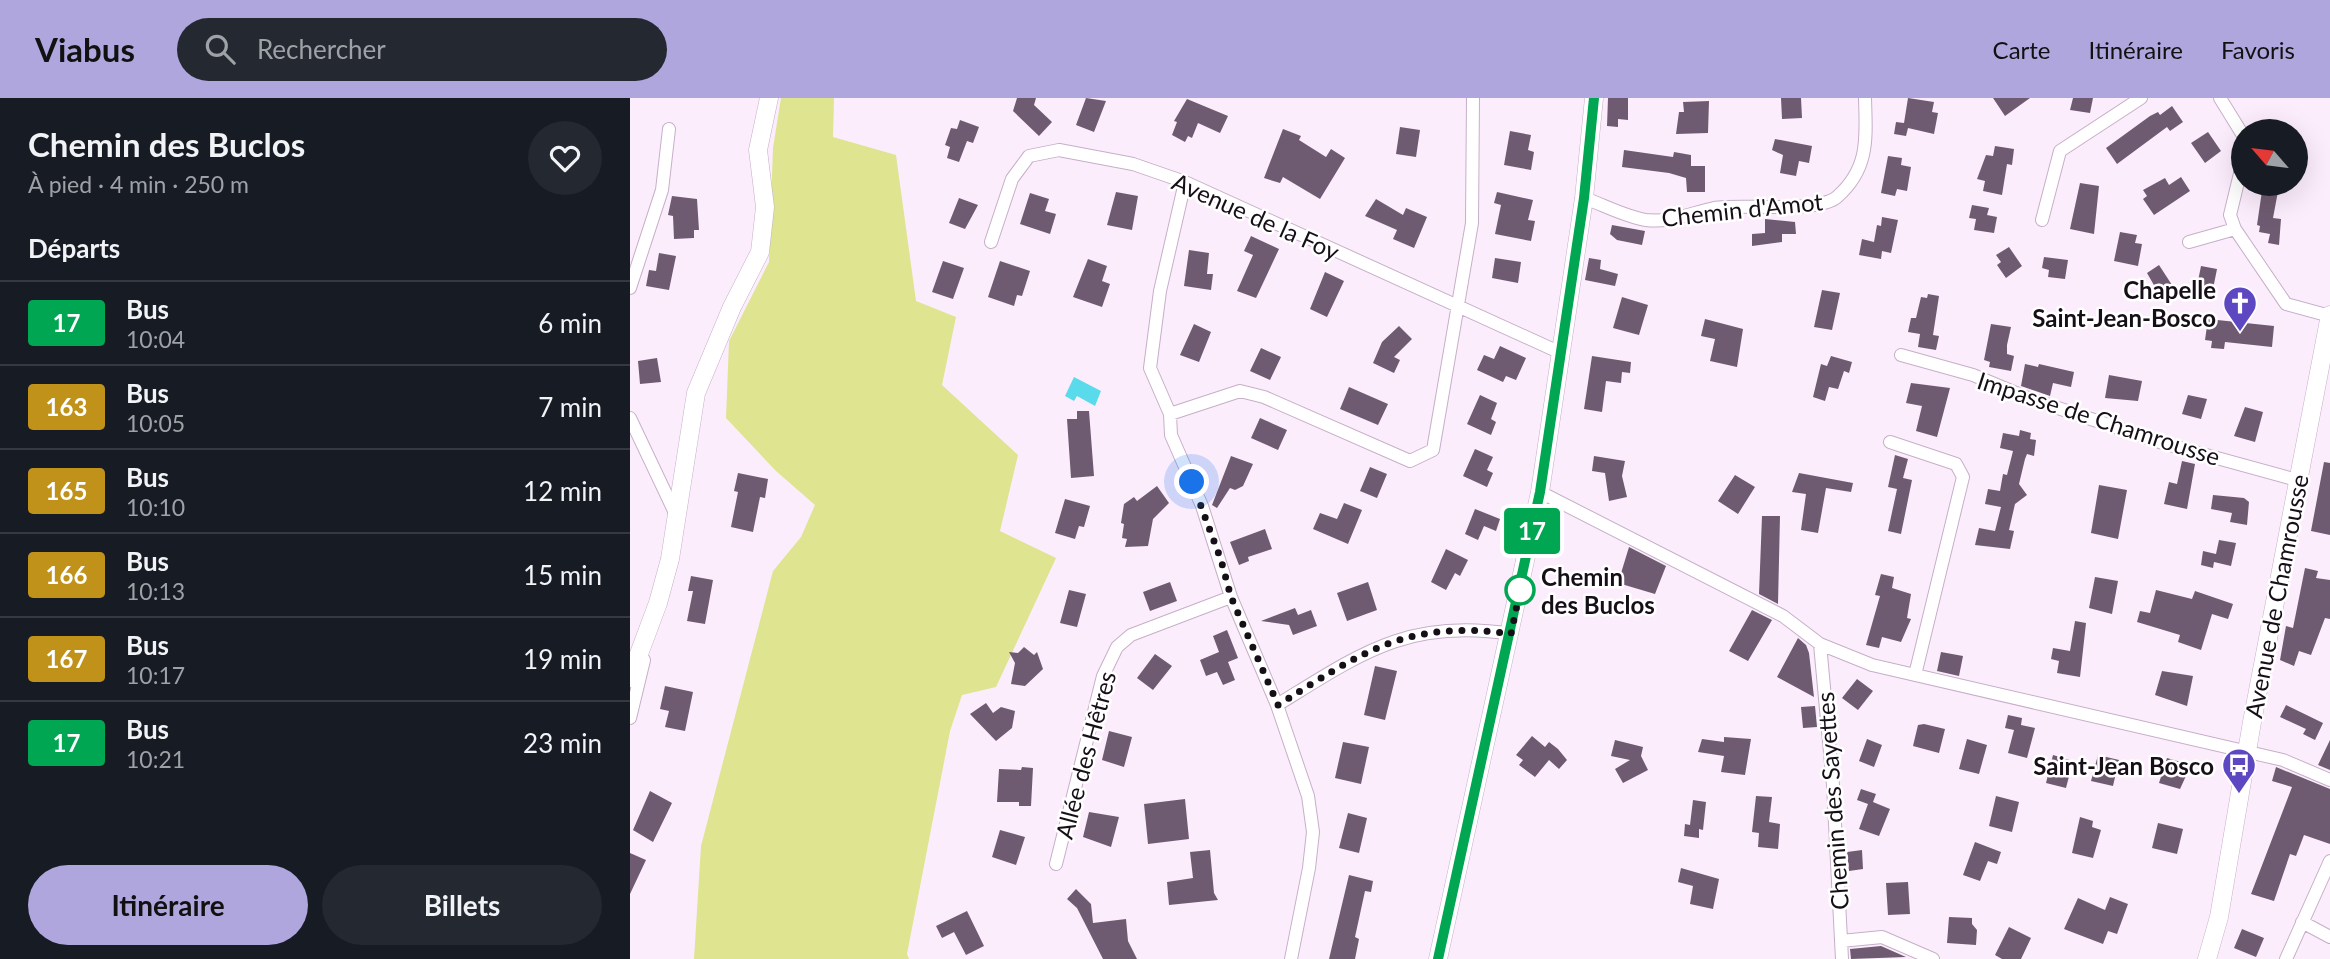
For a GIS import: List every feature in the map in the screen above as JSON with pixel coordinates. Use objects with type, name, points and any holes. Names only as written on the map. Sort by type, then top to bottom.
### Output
[{"type":"street","points":[[630,678],[670,559],[696,393],[732,307],[760,252],[765,207],[758,150],[769,98]]},
{"type":"street","points":[[1170,414],[1240,391],[1264,397],[1410,461],[1433,450],[1460,308],[1472,223],[1473,98]]},
{"type":"street","points":[[1438,959],[1540,492],[1584,198],[1594,98]]},
{"type":"street","name":"Chemin d'Amot","points":[[1584,198],[1645,220],[1677,219],[1716,208],[1799,207],[1835,199],[1853,179],[1866,151],[1865,98]]},
{"type":"street","points":[[2042,220],[2060,151],[2141,98]]},
{"type":"street","points":[[2220,98],[2233,119]]},
{"type":"street","points":[[630,288],[662,190],[669,129]]},
{"type":"street","name":"Avenue de la Foy","points":[[991,242],[1012,179],[1029,156],[1059,150],[1133,164],[1185,182],[1561,353]]},
{"type":"street","points":[[1185,182],[1160,291],[1150,368],[1170,414],[1171,435],[1202,506],[1231,597],[1278,705],[1308,796],[1313,832],[1309,868],[1290,959]]},
{"type":"street","points":[[2235,196],[2230,215],[2235,229],[2286,304],[2330,315]]},
{"type":"street","points":[[2189,242],[2235,229]]},
{"type":"street","name":"Avenue de Chamrousse","points":[[2207,959],[2219,917],[2246,754],[2330,315]]},
{"type":"street","name":"Impasse de Chamrousse","points":[[1901,355],[1973,375],[2028,398],[2166,444],[2297,480]]},
{"type":"street","points":[[630,418],[676,515]]},
{"type":"street","points":[[1890,442],[1956,464],[1963,477],[1915,675]]},
{"type":"street","points":[[1540,492],[1783,616],[1820,644],[1872,665],[2301,766],[2330,780]]},
{"type":"street","name":"Allée des Hêtres","points":[[1056,864],[1103,676],[1117,647],[1131,635],[1231,597]]},
{"type":"street","points":[[1278,705],[1367,650],[1413,635],[1466,630],[1511,634]]},
{"type":"street","name":"Chemin des Sayettes","points":[[1820,644],[1833,785],[1842,959]]},
{"type":"street","points":[[630,718],[644,660],[640,654]]},
{"type":"street","points":[[2286,959],[2330,861]]},
{"type":"street","points":[[2302,922],[2330,937]]},
{"type":"street","points":[[1841,941],[1882,937],[1933,959]]},
{"type":"green space","points":[[781,98],[834,98],[833,137],[896,155],[916,301],[956,317],[942,385],[1018,455],[1000,531],[1056,558],[996,687],[962,695],[950,731],[907,954],[909,959],[694,959],[701,846],[773,571],[801,537],[815,505],[776,471],[726,418],[729,341],[769,262],[773,148]]},
{"type":"water","points":[[1074,377],[1101,391],[1095,406],[1077,396],[1074,401],[1065,396]]},
{"type":"building","points":[[1017,98],[1036,98],[1034,105],[1052,122],[1039,136],[1013,111]]},
{"type":"building","points":[[1086,98],[1106,101],[1094,132],[1076,125]]},
{"type":"building","points":[[1608,98],[1628,98],[1628,120],[1618,119],[1618,127],[1607,126]]},
{"type":"building","points":[[1781,98],[1801,98],[1802,118],[1782,119]]},
{"type":"building","points":[[1908,98],[1934,102],[1932,112],[1938,113],[1934,134],[1908,128],[1906,136],[1894,134],[1896,122],[1904,123]]},
{"type":"building","points":[[1993,98],[2030,98],[2005,116]]},
{"type":"building","points":[[2073,98],[2093,98],[2090,113],[2070,110]]},
{"type":"building","points":[[1187,99],[1228,116],[1220,133],[1198,123],[1192,138],[1188,136],[1185,142],[1172,135],[1177,122],[1174,121]]},
{"type":"building","points":[[1709,101],[1708,133],[1676,134],[1679,112],[1684,112],[1683,102]]},
{"type":"building","points":[[2172,106],[2183,122],[2170,131],[2167,127],[2117,164],[2106,148],[2150,116],[2158,112],[2160,115]]},
{"type":"building","points":[[960,120],[979,127],[973,143],[967,141],[959,162],[947,158],[950,147],[945,145],[951,128],[957,129]]},
{"type":"building","points":[[1400,127],[1420,130],[1416,157],[1396,154]]},
{"type":"building","points":[[1283,129],[1301,136],[1299,140],[1326,157],[1331,149],[1345,158],[1320,199],[1283,177],[1280,183],[1264,178]]},
{"type":"building","points":[[1510,131],[1531,135],[1528,150],[1534,152],[1531,170],[1504,165]]},
{"type":"building","points":[[2208,132],[2221,151],[2205,163],[2191,143]]},
{"type":"building","points":[[1775,139],[1812,146],[1809,163],[1799,161],[1796,176],[1780,173],[1783,155],[1772,150]]},
{"type":"building","points":[[1995,146],[2014,149],[2012,165],[2007,164],[2002,195],[1983,191],[1985,181],[1977,179],[1986,155],[1993,156]]},
{"type":"building","points":[[1624,150],[1673,157],[1674,152],[1691,155],[1691,166],[1705,166],[1705,192],[1687,192],[1686,178],[1622,167]]},
{"type":"building","points":[[1888,156],[1902,158],[1901,165],[1911,167],[1907,191],[1897,189],[1895,196],[1881,193]]},
{"type":"building","points":[[2181,177],[2190,191],[2154,215],[2143,199],[2147,196],[2143,190],[2165,178],[2169,185]]},
{"type":"building","points":[[2080,183],[2099,186],[2094,234],[2070,229]]},
{"type":"building","points":[[1116,192],[1138,196],[1132,230],[1107,225]]},
{"type":"building","points":[[1497,192],[1533,200],[1528,220],[1535,221],[1531,241],[1495,234],[1501,205],[1494,203]]},
{"type":"building","points":[[1030,193],[1049,199],[1045,211],[1056,214],[1050,234],[1020,224]]},
{"type":"building","points":[[672,196],[697,199],[699,230],[694,230],[694,238],[674,239],[673,216],[668,215]]},
{"type":"building","points":[[2261,196],[2277,196],[2273,218],[2281,219],[2279,245],[2268,243],[2270,234],[2259,232],[2260,226],[2257,225]]},
{"type":"building","points":[[959,198],[978,205],[965,229],[949,223]]},
{"type":"building","points":[[1376,199],[1403,215],[1406,208],[1427,217],[1414,248],[1393,239],[1397,230],[1365,216]]},
{"type":"building","points":[[1972,205],[1989,208],[1987,215],[1997,217],[1994,233],[1974,230],[1976,219],[1969,218]]},
{"type":"building","points":[[1882,217],[1898,220],[1891,253],[1882,251],[1881,259],[1859,255],[1862,239],[1874,242],[1877,225],[1881,226]]},
{"type":"building","points":[[1765,219],[1795,222],[1796,234],[1782,234],[1782,242],[1752,246],[1752,234],[1765,233]]},
{"type":"building","points":[[1612,225],[1645,231],[1642,245],[1617,240],[1610,234]]},
{"type":"building","points":[[2120,232],[2137,235],[2135,243],[2142,244],[2138,266],[2114,261]]},
{"type":"building","points":[[1251,236],[1279,249],[1256,298],[1237,291],[1253,255],[1244,251]]},
{"type":"building","points":[[2009,247],[2022,266],[2006,278],[1997,265],[2001,262],[1996,255]]},
{"type":"building","points":[[1189,250],[1209,253],[1207,274],[1213,274],[1211,290],[1184,286]]},
{"type":"building","points":[[659,253],[676,256],[669,290],[646,286],[649,270],[656,271]]},
{"type":"building","points":[[2044,257],[2068,260],[2065,279],[2048,277],[2049,270],[2042,268]]},
{"type":"building","points":[[1495,258],[1521,262],[1518,283],[1492,278]]},
{"type":"building","points":[[1589,258],[1601,260],[1600,269],[1618,274],[1615,286],[1585,280]]},
{"type":"building","points":[[1088,259],[1107,266],[1102,281],[1110,284],[1102,307],[1073,297]]},
{"type":"building","points":[[943,261],[964,268],[953,299],[932,292]]},
{"type":"building","points":[[1000,261],[1030,271],[1022,296],[1017,295],[1014,306],[988,297]]},
{"type":"building","points":[[2159,265],[2172,285],[2159,294],[2147,273]]},
{"type":"building","points":[[2201,266],[2217,269],[2213,289],[2197,286]]},
{"type":"building","points":[[1325,272],[1344,281],[1327,317],[1310,309]]},
{"type":"building","points":[[1822,290],[1840,293],[1832,330],[1814,327]]},
{"type":"building","points":[[1928,294],[1939,296],[1933,335],[1939,336],[1936,350],[1918,347],[1920,334],[1908,332],[1911,318],[1916,318],[1921,297],[1927,298]]},
{"type":"building","points":[[1622,297],[1648,305],[1639,335],[1613,328]]},
{"type":"building","points":[[1705,319],[1743,329],[1737,367],[1710,361],[1715,339],[1701,336]]},
{"type":"building","name":"Chapelle Saint-Jean-Bosco","points":[[2208,319],[2274,326],[2272,347],[2225,342],[2224,349],[2211,348],[2212,341],[2205,340]]},
{"type":"building","points":[[1194,324],[1211,332],[1199,362],[1180,355]]},
{"type":"building","points":[[1991,324],[2011,327],[2007,354],[2014,356],[2011,371],[1989,367],[1990,362],[1984,360]]},
{"type":"building","points":[[1399,326],[1412,339],[1394,357],[1400,360],[1394,373],[1373,363],[1382,342]]},
{"type":"building","points":[[1500,346],[1526,358],[1516,380],[1506,376],[1503,382],[1477,370],[1484,355],[1494,359]]},
{"type":"building","points":[[1261,348],[1281,357],[1270,380],[1250,371]]},
{"type":"building","points":[[1592,356],[1631,362],[1630,373],[1622,372],[1621,383],[1606,381],[1602,412],[1584,409]]},
{"type":"building","points":[[1831,356],[1852,362],[1849,373],[1844,371],[1838,389],[1829,387],[1825,401],[1813,397],[1821,364],[1827,366]]},
{"type":"building","points":[[657,358],[661,382],[640,384],[638,361]]},
{"type":"building","points":[[2025,364],[2038,367],[2039,364],[2074,372],[2071,387],[2053,383],[2050,396],[2021,386]]},
{"type":"building","points":[[2109,375],[2142,381],[2138,401],[2105,398]]},
{"type":"building","points":[[1911,383],[1950,388],[1937,437],[1916,431],[1922,406],[1906,403]]},
{"type":"building","points":[[1349,387],[1388,404],[1378,425],[1340,409]]},
{"type":"building","points":[[1480,395],[1497,403],[1491,419],[1496,422],[1491,435],[1467,424]]},
{"type":"building","points":[[2188,395],[2207,399],[2201,419],[2182,414]]},
{"type":"building","points":[[2245,407],[2263,412],[2255,442],[2234,436]]},
{"type":"building","points":[[1077,411],[1089,411],[1094,476],[1071,478],[1067,419],[1077,419]]},
{"type":"building","points":[[1260,418],[1287,430],[1278,450],[1251,438]]},
{"type":"building","points":[[2020,430],[2031,433],[2030,439],[2036,440],[2034,456],[2027,454],[2019,484],[2027,495],[2015,504],[2009,530],[2014,531],[2010,549],[1975,545],[1979,528],[1995,531],[2001,507],[1985,504],[1988,489],[2000,491],[2003,474],[2007,475],[2013,451],[2000,448],[2003,433],[2019,436]]},
{"type":"building","points":[[1475,449],[1493,457],[1487,470],[1493,473],[1487,487],[1463,476]]},
{"type":"building","points":[[1895,455],[1908,459],[1903,478],[1912,480],[1901,534],[1888,531],[1897,489],[1888,487]]},
{"type":"building","points":[[1231,456],[1253,464],[1243,486],[1235,490],[1230,488],[1217,508],[1212,505]]},
{"type":"building","points":[[1594,456],[1625,461],[1622,476],[1627,497],[1609,501],[1605,473],[1592,471]]},
{"type":"building","points":[[2182,461],[2195,464],[2187,509],[2164,504],[2169,482],[2177,484]]},
{"type":"building","points":[[2324,462],[2330,463],[2330,535],[2311,531]]},
{"type":"building","points":[[1370,467],[1387,474],[1377,498],[1360,491]]},
{"type":"building","points":[[738,473],[768,479],[765,498],[760,497],[753,532],[731,527],[738,492],[734,491]]},
{"type":"building","points":[[1799,473],[1853,483],[1851,492],[1826,488],[1818,533],[1801,530],[1806,494],[1792,492]]},
{"type":"building","points":[[1735,475],[1755,487],[1738,514],[1718,501]]},
{"type":"building","points":[[2099,485],[2127,490],[2118,539],[2091,533]]},
{"type":"building","points":[[1157,486],[1169,503],[1153,519],[1148,546],[1125,547],[1127,539],[1122,538],[1124,524],[1121,523],[1124,504],[1134,497],[1137,501]]},
{"type":"building","points":[[2213,495],[2244,498],[2249,502],[2247,525],[2230,522],[2232,513],[2211,509]]},
{"type":"building","points":[[1065,499],[1090,506],[1084,527],[1079,526],[1075,539],[1055,533]]},
{"type":"building","points":[[1344,503],[1362,510],[1348,544],[1313,529],[1320,513],[1337,519]]},
{"type":"building","points":[[1475,509],[1500,519],[1496,531],[1484,526],[1478,540],[1465,534]]},
{"type":"building","points":[[1762,516],[1780,516],[1778,604],[1759,594]]},
{"type":"building","points":[[1265,529],[1272,549],[1248,557],[1249,561],[1239,565],[1230,542]]},
{"type":"building","points":[[2219,540],[2236,543],[2231,566],[2214,562],[2213,568],[2201,565],[2203,551],[2216,554]]},
{"type":"building","points":[[1629,547],[1666,566],[1655,594],[1618,583]]},
{"type":"building","points":[[1446,549],[1468,560],[1460,576],[1455,573],[1446,590],[1431,582]]},
{"type":"building","points":[[2305,568],[2318,571],[2316,578],[2330,580],[2330,619],[2325,618],[2311,655],[2299,651],[2294,666],[2280,660],[2286,626],[2293,628]]},
{"type":"building","points":[[1881,574],[1894,577],[1892,588],[1911,594],[1907,618],[1911,619],[1901,642],[1882,637],[1879,648],[1866,645],[1880,596],[1875,595]]},
{"type":"building","points":[[691,576],[713,580],[705,624],[687,621],[693,591],[688,591]]},
{"type":"building","points":[[2095,577],[2118,581],[2112,614],[2089,608]]},
{"type":"building","points":[[1170,582],[1177,601],[1150,611],[1143,592]]},
{"type":"building","points":[[1368,582],[1377,610],[1347,621],[1337,593]]},
{"type":"building","points":[[1069,590],[1086,594],[1077,627],[1060,623]]},
{"type":"building","points":[[2156,590],[2192,599],[2195,591],[2233,604],[2228,619],[2212,614],[2201,650],[2178,642],[2180,635],[2137,622],[2140,611],[2150,613]]},
{"type":"building","points":[[1295,608],[1298,615],[1311,610],[1317,626],[1293,635],[1289,625],[1261,621]]},
{"type":"building","points":[[1752,610],[1772,620],[1748,661],[1729,651]]},
{"type":"building","points":[[2075,621],[2086,623],[2080,677],[2057,673],[2059,661],[2051,659],[2053,648],[2070,651]]},
{"type":"building","points":[[1227,630],[1238,658],[1228,662],[1235,680],[1223,685],[1217,672],[1206,676],[1200,660],[1219,652],[1213,636]]},
{"type":"building","points":[[1798,638],[1806,645],[1809,653],[1814,697],[1777,677]]},
{"type":"building","points":[[1024,647],[1034,655],[1037,652],[1043,669],[1025,686],[1011,684],[1015,663],[1009,652],[1018,653]]},
{"type":"building","points":[[1941,652],[1963,656],[1959,676],[1937,671]]},
{"type":"building","points":[[1155,654],[1172,666],[1153,690],[1137,678]]},
{"type":"building","points":[[1375,666],[1397,671],[1385,720],[1364,715]]},
{"type":"building","points":[[2162,671],[2193,676],[2187,706],[2155,695]]},
{"type":"building","points":[[1857,679],[1873,691],[1858,710],[1842,698]]},
{"type":"building","points":[[665,686],[693,692],[685,731],[665,727],[669,711],[660,709]]},
{"type":"building","points":[[986,703],[993,713],[1001,707],[1015,711],[1012,728],[996,741],[970,714]]},
{"type":"building","points":[[2286,705],[2323,723],[2315,740],[2303,734],[2306,729],[2280,717]]},
{"type":"building","points":[[1815,706],[1817,727],[1803,728],[1801,707]]},
{"type":"building","points":[[2008,715],[2022,718],[2021,725],[2035,728],[2027,758],[2008,753],[2014,730],[2005,728]]},
{"type":"building","points":[[1918,725],[1945,729],[1939,753],[1913,746]]},
{"type":"building","points":[[1109,731],[1132,737],[1124,767],[1102,760]]},
{"type":"building","points":[[1532,736],[1545,747],[1549,742],[1567,760],[1559,769],[1549,760],[1535,777],[1519,765],[1523,760],[1516,755]]},
{"type":"building","points":[[1724,737],[1751,739],[1745,775],[1721,772],[1724,756],[1698,752],[1702,739],[1724,742]]},
{"type":"building","points":[[1867,739],[1882,745],[1874,767],[1859,761]]},
{"type":"building","points":[[1967,739],[1987,745],[1979,774],[1959,769]]},
{"type":"building","points":[[1615,740],[1643,747],[1641,756],[1648,770],[1623,783],[1615,769],[1630,760],[1611,756]]},
{"type":"building","points":[[2330,740],[2330,770],[2318,765]]},
{"type":"building","points":[[1343,742],[1369,747],[1361,784],[1335,778]]},
{"type":"building","points":[[2053,755],[2073,761],[2066,788],[2046,783]]},
{"type":"building","points":[[2098,755],[2119,760],[2113,786],[2091,781]]},
{"type":"building","points":[[2167,758],[2191,765],[2180,789],[2159,783]]},
{"type":"building","points":[[1022,767],[1033,768],[1031,806],[1019,806],[1019,802],[997,802],[999,769],[1021,770]]},
{"type":"building","points":[[2276,767],[2330,789],[2330,844],[2304,835],[2296,856],[2290,854],[2274,901],[2251,894],[2292,787],[2272,781]]},
{"type":"building","points":[[1861,789],[1876,794],[1873,802],[1890,809],[1879,836],[1859,829],[1868,804],[1857,800]]},
{"type":"building","points":[[650,791],[672,803],[653,842],[633,830]]},
{"type":"building","points":[[1756,796],[1772,797],[1769,822],[1780,824],[1778,849],[1758,847],[1759,833],[1752,832]]},
{"type":"building","points":[[1996,796],[2019,802],[2012,832],[1989,826]]},
{"type":"building","points":[[1185,799],[1189,839],[1148,844],[1144,804]]},
{"type":"building","points":[[1693,800],[1706,802],[1703,830],[1699,829],[1699,838],[1684,836],[1685,824],[1690,825]]},
{"type":"building","points":[[1089,812],[1119,817],[1111,847],[1083,837]]},
{"type":"building","points":[[1348,813],[1367,818],[1359,853],[1339,848]]},
{"type":"building","points":[[2080,817],[2093,821],[2092,827],[2101,830],[2093,858],[2072,853]]},
{"type":"building","points":[[2158,823],[2183,829],[2177,854],[2152,848]]},
{"type":"building","points":[[1000,830],[1025,837],[1016,865],[992,857]]},
{"type":"building","points":[[1975,842],[2001,852],[1997,864],[1988,861],[1980,881],[1963,875]]},
{"type":"building","points":[[1210,850],[1214,893],[1218,900],[1169,905],[1167,882],[1193,878],[1190,852]]},
{"type":"building","points":[[1862,850],[1863,869],[1849,871],[1847,852]]},
{"type":"building","points":[[630,853],[646,860],[630,894]]},
{"type":"building","points":[[1681,868],[1719,879],[1713,909],[1690,904],[1693,886],[1678,882]]},
{"type":"building","points":[[1349,875],[1373,881],[1371,892],[1365,891],[1355,937],[1359,939],[1355,959],[1329,959]]},
{"type":"building","points":[[1908,882],[1910,914],[1888,915],[1886,883]]},
{"type":"building","points":[[1076,889],[1091,904],[1093,923],[1126,919],[1128,941],[1137,959],[1103,959],[1077,908],[1067,899]]},
{"type":"building","points":[[2110,897],[2128,904],[2117,934],[2108,931],[2103,944],[2064,929],[2078,898],[2105,910]]},
{"type":"building","points":[[967,911],[984,946],[966,955],[954,932],[942,938],[936,926]]},
{"type":"building","points":[[1949,917],[1972,918],[1972,924],[1977,930],[1976,945],[1947,943]]},
{"type":"building","points":[[2009,927],[2031,938],[2021,959],[2002,959],[1995,955]]},
{"type":"building","points":[[2242,929],[2264,938],[2256,957],[2234,948]]},
{"type":"building","points":[[1881,946],[1906,957],[1851,959],[1850,949]]},
{"type":"bus line","name":"17","points":[[1438,959],[1540,492],[1584,198],[1594,98]]},
{"type":"place","name":"Chapelle Saint-Jean-Bosco","points":[[2240,333]]},
{"type":"place","name":"Chemin des Buclos","points":[[1520,590]]},
{"type":"place","name":"Saint-Jean Bosco","points":[[2239,795]]},
{"type":"route","points":[[1192,482],[1221,560],[1231,597],[1278,705],[1367,650],[1413,635],[1466,630],[1511,634],[1520,590]]}]
